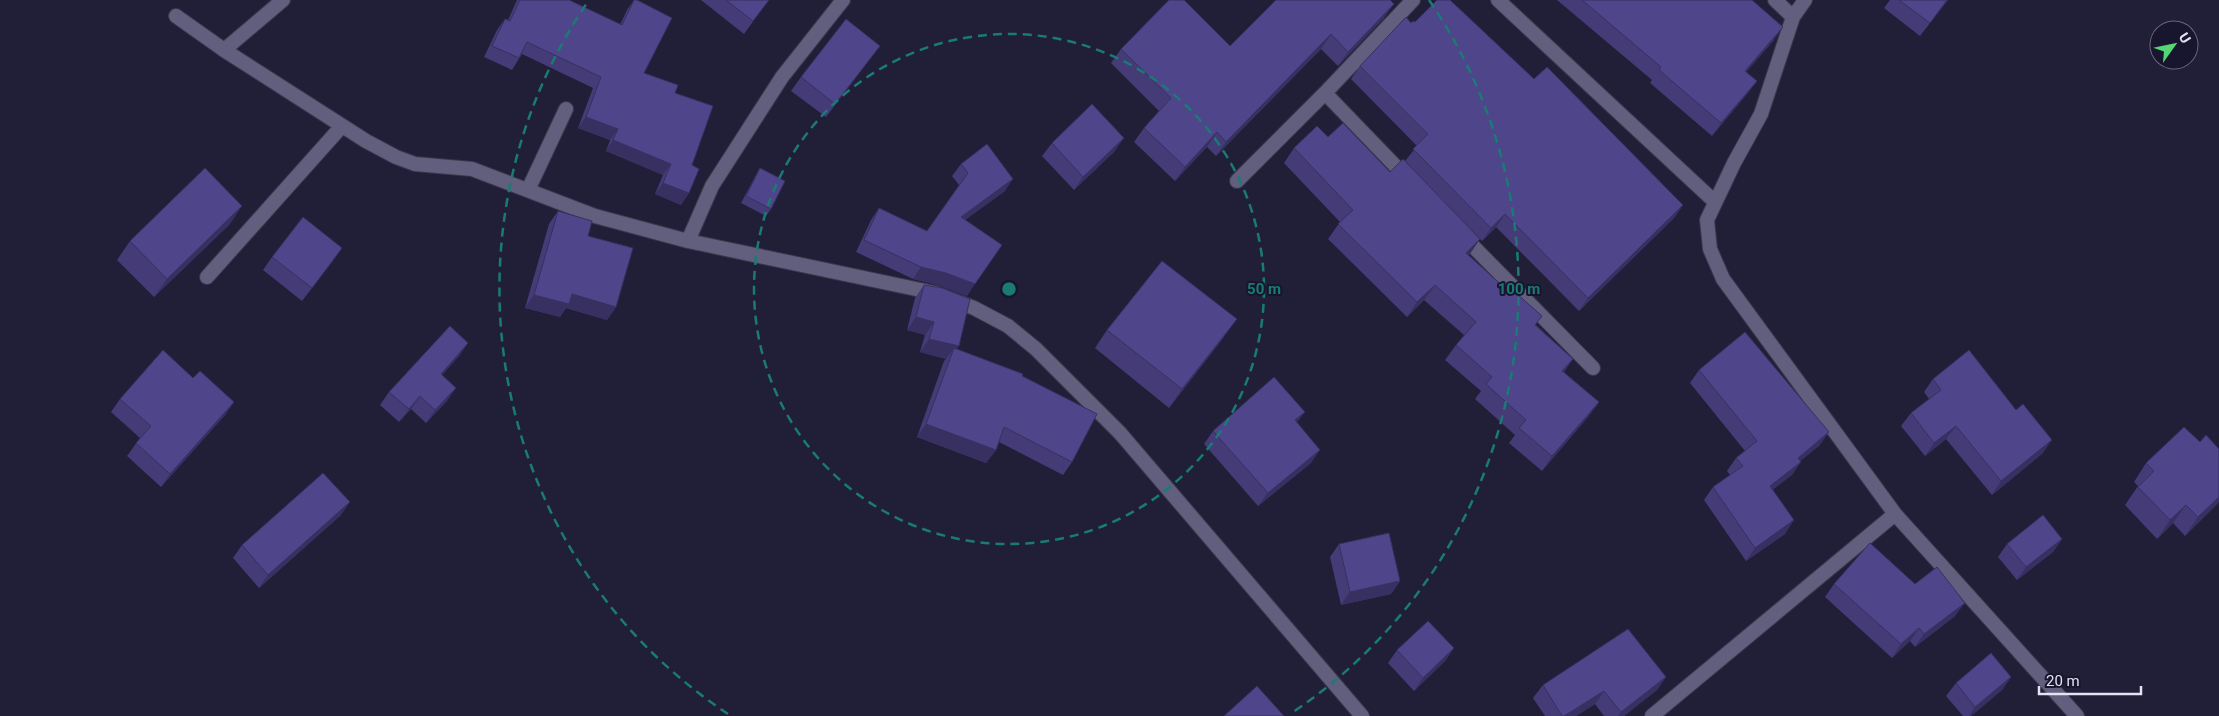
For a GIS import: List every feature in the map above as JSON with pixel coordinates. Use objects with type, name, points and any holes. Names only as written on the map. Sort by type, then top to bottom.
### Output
[{"type":"street","points":[[224,50],[283,0]]},
{"type":"street","points":[[688,241],[712,186],[782,77],[843,0]]},
{"type":"street","points":[[1237,181],[1325,93],[1413,0]]},
{"type":"street","points":[[1498,0],[1714,202]]},
{"type":"street","points":[[1775,0],[1793,17]]},
{"type":"street","points":[[1805,0],[1793,17],[1761,114],[1714,202],[1708,220],[1710,249],[1723,278],[1895,514],[2077,716]]},
{"type":"street","points":[[176,16],[224,50],[342,126],[381,149],[415,164],[472,169],[596,216],[688,241],[935,293],[974,308],[1008,326],[1036,349],[1120,433],[1362,716]]},
{"type":"street","points":[[1325,93],[1420,191]]},
{"type":"street","points":[[528,190],[566,110]]},
{"type":"street","points":[[207,277],[342,126]]},
{"type":"street","points":[[1454,226],[1592,368]]},
{"type":"street","points":[[1652,716],[1895,514]]},
{"type":"building","points":[[520,0],[569,0],[622,25],[634,0],[637,0],[672,18],[644,73],[678,85],[675,93],[713,106],[692,165],[699,169],[689,193],[663,183],[671,164],[613,140],[618,129],[586,117],[601,77],[527,42],[519,58],[492,46],[505,19],[510,21]]},
{"type":"building","points":[[726,0],[769,0],[753,21]]},
{"type":"building","points":[[1169,0],[1184,0],[1230,46],[1276,0],[1390,0],[1394,4],[1348,52],[1331,34],[1226,142],[1217,132],[1185,167],[1144,128],[1171,98],[1121,49]]},
{"type":"building","points":[[1437,0],[1450,0],[1534,79],[1547,67],[1683,205],[1588,298],[1505,214],[1491,228],[1413,149],[1428,134],[1360,66],[1406,17],[1411,23],[1415,22]]},
{"type":"building","points":[[1582,0],[1752,0],[1783,27],[1745,71],[1757,81],[1721,123],[1659,70],[1661,67]]},
{"type":"building","points":[[1899,0],[1947,0],[1930,23]]},
{"type":"building","points":[[846,19],[880,46],[835,104],[801,77]]},
{"type":"building","points":[[1092,104],[1124,138],[1083,177],[1052,143]]},
{"type":"building","points":[[1343,123],[1390,172],[1403,159],[1480,239],[1466,253],[1506,289],[1508,286],[1542,316],[1535,325],[1573,359],[1562,371],[1599,402],[1552,456],[1519,428],[1526,420],[1486,384],[1492,377],[1456,345],[1476,322],[1435,285],[1417,302],[1338,224],[1353,210],[1294,148],[1317,126],[1328,137]]},
{"type":"building","points":[[987,144],[1013,179],[961,217],[1002,245],[975,284],[946,273],[921,267],[864,240],[879,208],[927,231],[968,173],[961,164]]},
{"type":"building","points":[[205,168],[242,206],[167,279],[130,241]]},
{"type":"building","points":[[760,168],[785,181],[771,209],[746,196]]},
{"type":"building","points":[[558,211],[592,221],[588,236],[633,248],[616,307],[572,294],[569,304],[534,295]]},
{"type":"building","points":[[303,217],[342,248],[312,288],[272,257]]},
{"type":"building","points":[[1162,261],[1237,319],[1182,389],[1107,330]]},
{"type":"building","points":[[924,285],[942,288],[970,299],[959,346],[929,339],[934,322],[916,317]]},
{"type":"building","points":[[450,326],[468,343],[441,374],[456,388],[435,410],[420,396],[409,409],[389,392]]},
{"type":"building","points":[[1745,332],[1829,432],[1798,458],[1801,462],[1770,486],[1794,520],[1755,548],[1713,487],[1743,466],[1736,458],[1757,441],[1699,370]]},
{"type":"building","points":[[954,348],[1023,374],[1022,376],[1097,414],[1072,462],[1004,427],[996,450],[926,424]]},
{"type":"building","points":[[163,350],[193,378],[200,371],[234,402],[170,474],[136,443],[151,426],[120,399]]},
{"type":"building","points":[[1969,350],[2016,410],[2023,404],[2052,440],[2001,481],[1956,426],[1934,443],[1911,413],[1941,390],[1933,379]]},
{"type":"building","points":[[1274,377],[1305,412],[1295,420],[1320,450],[1268,493],[1213,431]]},
{"type":"building","points":[[2184,427],[2200,442],[2206,435],[2219,449],[2219,497],[2198,517],[2186,505],[2170,520],[2138,487],[2154,471],[2146,463]]},
{"type":"building","points":[[323,473],[350,502],[268,575],[242,545]]},
{"type":"building","points":[[2043,515],[2062,539],[2026,567],[2007,544]]},
{"type":"building","points":[[1389,533],[1400,581],[1350,592],[1339,544]]},
{"type":"building","points":[[1870,543],[1915,584],[1937,567],[1965,603],[1924,634],[1919,628],[1901,644],[1834,584]]},
{"type":"building","points":[[1428,621],[1454,648],[1423,678],[1397,650]]},
{"type":"building","points":[[1628,629],[1666,677],[1621,712],[1604,691],[1562,716],[1543,685]]},
{"type":"building","points":[[1991,653],[2011,677],[1975,707],[1956,683]]},
{"type":"building","points":[[1257,686],[1284,716],[1224,716]]}]
